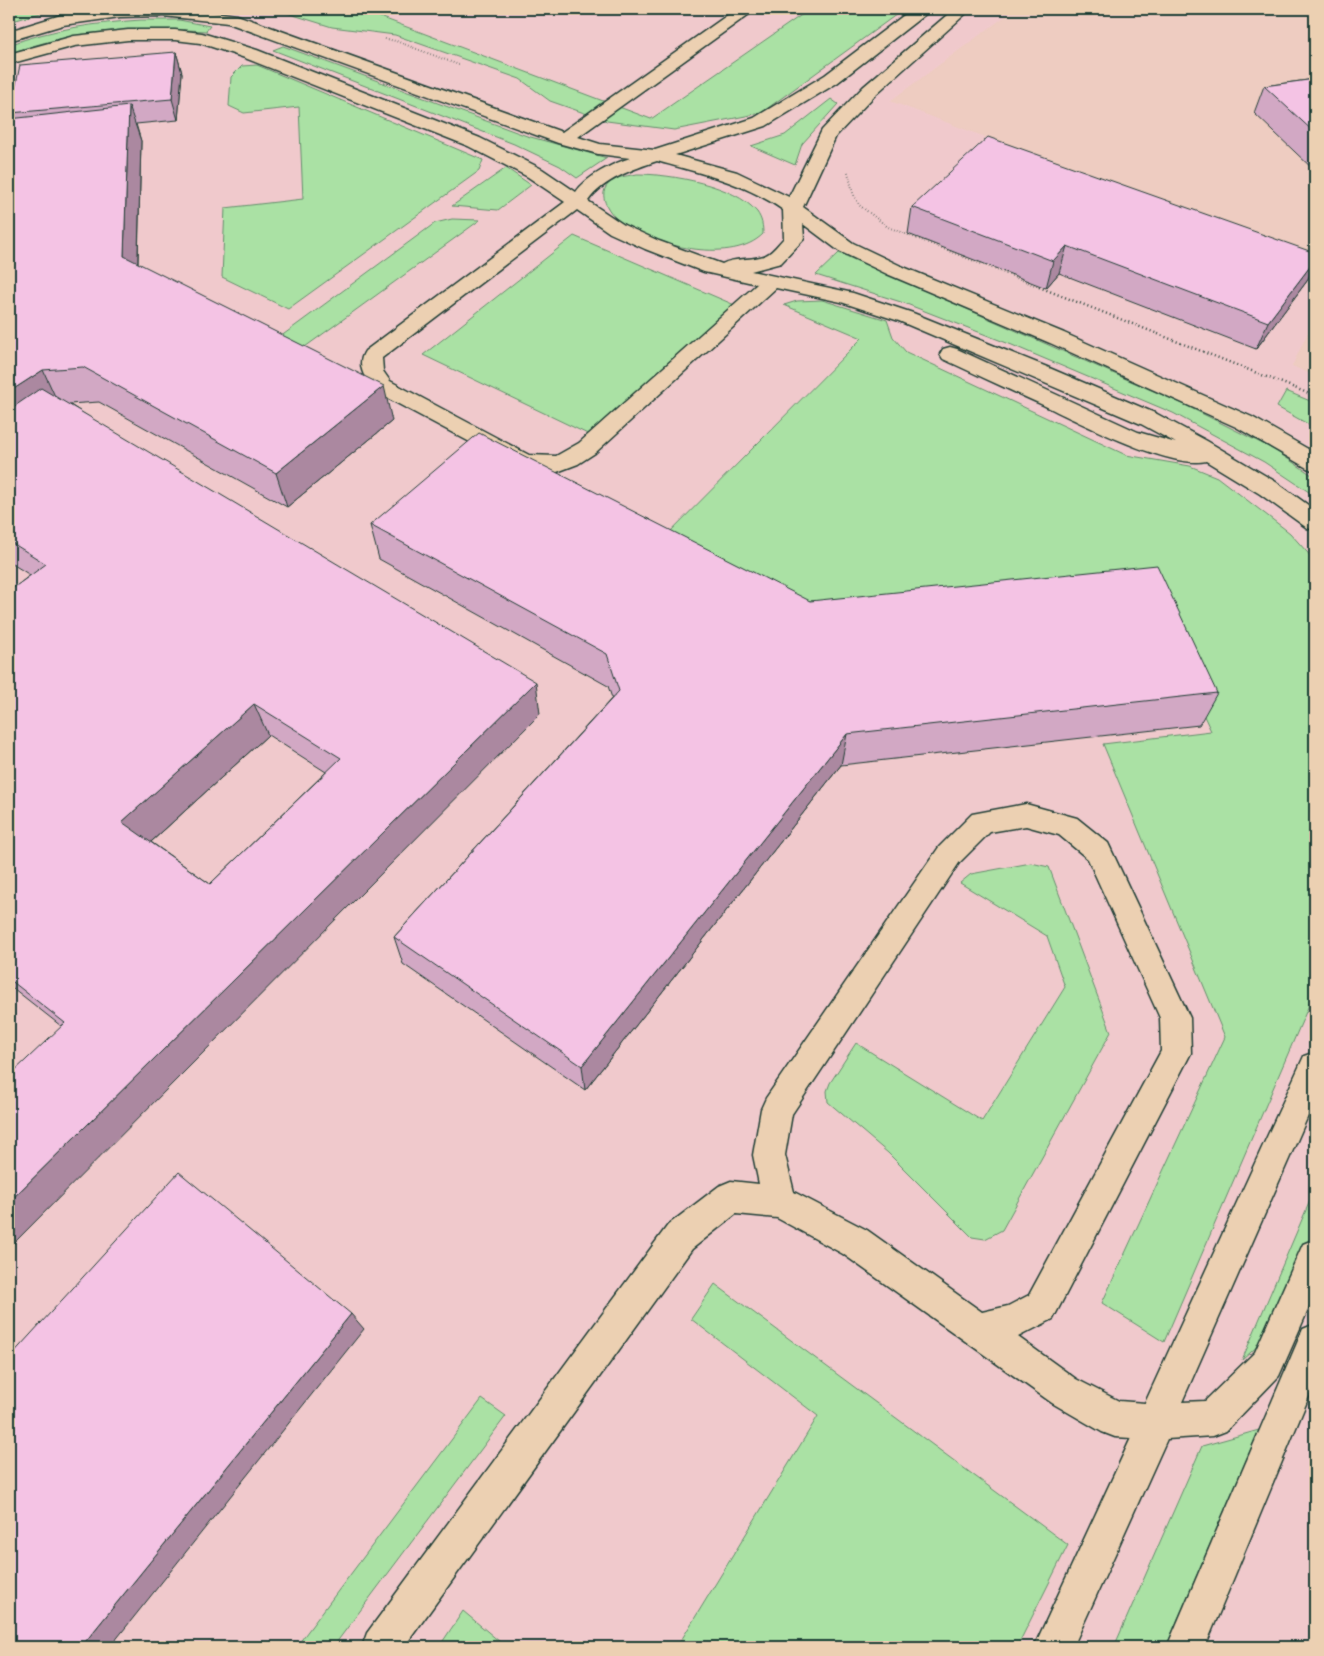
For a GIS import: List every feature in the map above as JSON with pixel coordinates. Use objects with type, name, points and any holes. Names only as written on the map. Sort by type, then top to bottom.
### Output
[{"type":"street","points":[[564,139],[746,9]]},
{"type":"street","points":[[771,281],[587,448],[567,462],[543,465],[523,461],[382,386],[372,372],[372,356],[560,212],[579,201],[588,188],[626,165],[760,122],[831,79],[922,9]]},
{"type":"street","points":[[712,268],[745,266],[774,259],[794,239],[792,210],[828,134],[869,91],[963,9]]},
{"type":"street","points":[[9,36],[61,20],[120,12],[163,11],[231,18],[305,44],[364,52],[514,110],[528,126],[564,139],[598,149],[655,155],[730,176],[780,199],[792,210],[846,247],[1244,422],[1311,460]]},
{"type":"street","points":[[9,59],[74,41],[128,35],[175,35],[202,38],[319,80],[474,142],[536,173],[617,229],[652,246],[712,268],[846,297],[894,313],[914,338],[1130,437],[1162,448],[1221,459],[1291,504],[1315,522]]},
{"type":"street","points":[[1291,504],[1315,533]]},
{"type":"street","points":[[780,1202],[769,1155],[777,1109],[949,855],[982,822],[1026,815],[1067,826],[1098,850],[1175,1018],[1176,1053],[1041,1308],[1013,1322],[979,1330]]},
{"type":"street","points":[[1053,1647],[1148,1442],[1155,1422],[1315,1066]]},
{"type":"street","points":[[380,1647],[680,1237],[731,1197],[780,1202],[855,1242],[1064,1391],[1115,1419],[1155,1422],[1213,1418],[1267,1364],[1315,1256]]},
{"type":"street","points":[[1186,1647],[1315,1341]]},
{"type":"path","points":[[1313,1647],[1315,1642]]},
{"type":"shaded area","points":[[9,9],[1015,9],[890,101],[1315,262],[1315,317],[1292,366],[1315,376],[1315,1647],[9,1647]]},
{"type":"green space","points":[[9,9],[55,9],[9,22]]},
{"type":"green space","points":[[274,9],[359,9],[651,119],[810,9],[904,9],[761,113],[674,130],[607,121],[550,101],[520,79],[395,35],[332,27]]},
{"type":"green space","points":[[141,20],[179,20],[210,26],[206,31],[131,30],[81,35],[33,46],[9,54],[9,45],[25,39],[91,25]]},
{"type":"green space","points":[[283,46],[527,136],[607,158],[577,178],[560,166],[514,144],[273,50]]},
{"type":"green space","points":[[257,65],[483,160],[479,171],[288,309],[222,277],[225,208],[303,199],[299,107],[244,113],[229,106],[231,77],[242,66]]},
{"type":"green space","points":[[831,99],[838,104],[802,144],[795,165],[751,146],[785,135]]},
{"type":"green space","points":[[506,168],[531,185],[498,210],[452,206]]},
{"type":"green space","points":[[637,174],[684,179],[718,188],[734,195],[757,212],[762,223],[763,234],[750,243],[734,248],[715,250],[677,246],[641,234],[627,227],[616,218],[604,199],[606,186],[612,181]]},
{"type":"green space","points":[[452,219],[480,220],[287,360],[280,337],[435,223]]},
{"type":"green space","points":[[574,236],[737,306],[596,438],[423,355]]},
{"type":"green space","points":[[839,253],[1183,404],[1273,449],[1315,477],[1315,496],[1264,462],[1173,413],[1012,345],[904,303],[816,275]]},
{"type":"green space","points":[[822,300],[887,320],[893,337],[906,352],[1126,455],[1190,466],[1217,477],[1290,533],[1315,561],[1315,991],[1164,1342],[1102,1303],[1225,1037],[1103,744],[1211,731],[1146,592],[806,628],[653,549],[862,338],[784,305],[797,301]]},
{"type":"green space","points":[[1286,391],[1315,403],[1315,428],[1277,407]]},
{"type":"green space","points":[[1031,863],[1049,867],[1111,1032],[1002,1230],[985,1239],[972,1237],[888,1153],[828,1102],[827,1091],[830,1083],[856,1043],[982,1121],[1065,987],[1047,936],[960,883],[971,874]]},
{"type":"green space","points":[[1315,1189],[1315,1230],[1268,1337],[1242,1360]]},
{"type":"green space","points":[[715,1284],[1068,1545],[1017,1647],[677,1647],[818,1416],[691,1319]]},
{"type":"green space","points":[[482,1399],[506,1416],[333,1647],[296,1647]]},
{"type":"green space","points":[[1259,1430],[1166,1647],[1114,1647],[1202,1446]]},
{"type":"green space","points":[[463,1611],[506,1647],[439,1647]]},
{"type":"building","points":[[176,52],[172,99],[10,113],[20,65]]},
{"type":"building","points":[[1315,79],[1315,133],[1264,86]]},
{"type":"building","points":[[129,106],[124,256],[384,386],[276,473],[83,367],[43,370],[9,392],[9,119]]},
{"type":"building","points":[[988,137],[1315,253],[1315,260],[1268,322],[1067,246],[1053,261],[912,207]]},
{"type":"building","points":[[41,388],[536,682],[9,1202],[9,1076],[65,1023],[9,979],[9,591],[46,564],[9,541],[9,410]],"holes":[[[254,704],[341,758],[210,884],[122,822]]]},
{"type":"building","points":[[479,433],[810,601],[1157,565],[1217,693],[847,734],[582,1066],[394,937],[619,691],[607,654],[370,525]]},
{"type":"building","points":[[179,1172],[351,1314],[81,1647],[9,1647],[9,1358]]}]
